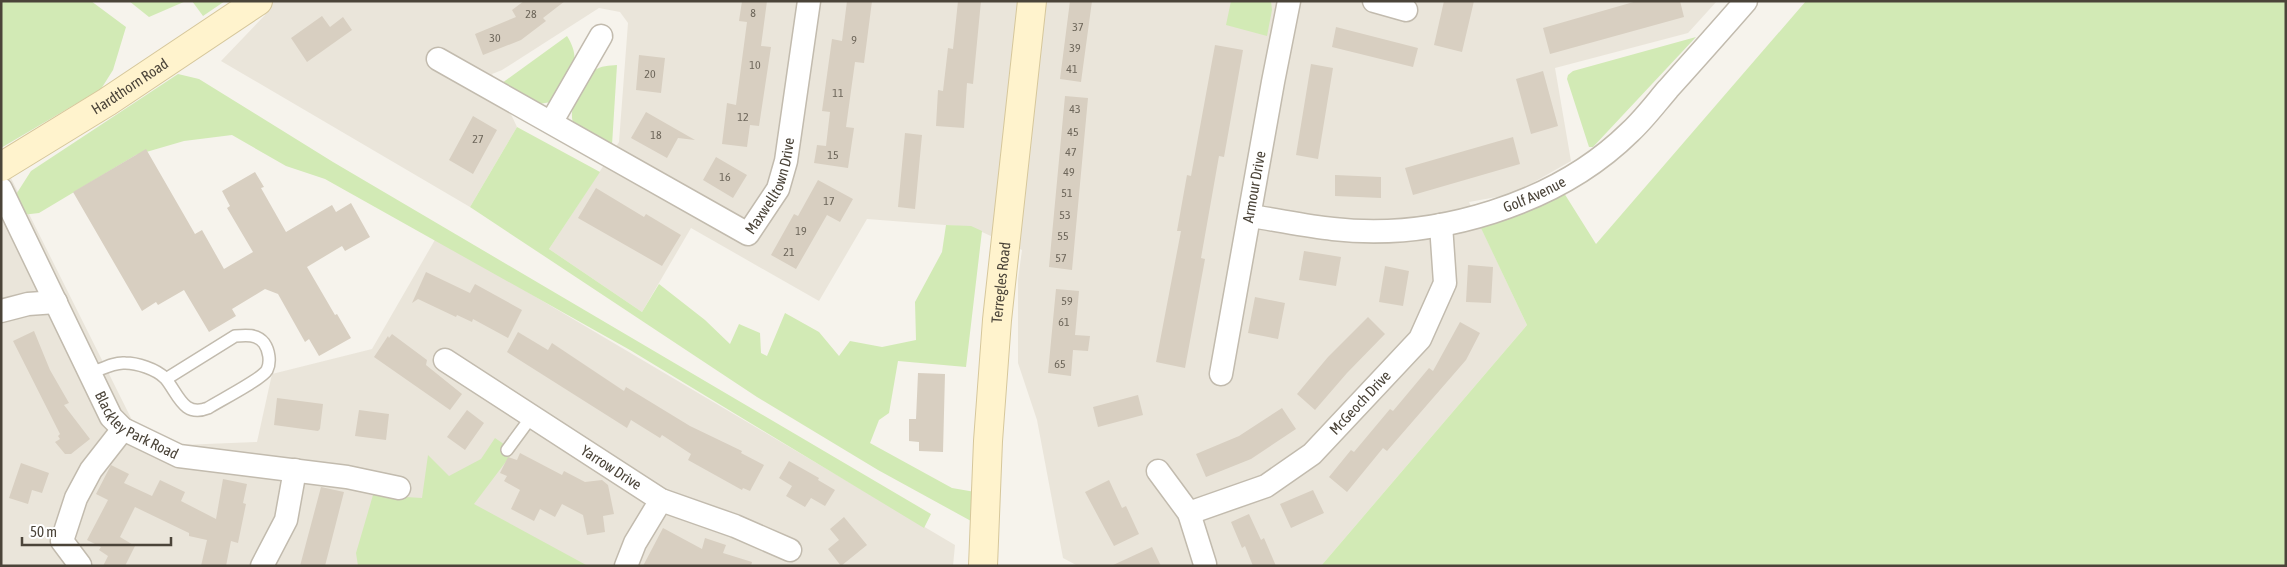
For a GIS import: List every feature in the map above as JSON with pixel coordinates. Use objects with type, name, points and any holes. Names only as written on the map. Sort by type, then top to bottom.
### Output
[{"type":"street","name":"Hardthorn Road","points":[[1,167],[146,78],[258,1]]},
{"type":"street","name":"Maxwelltown Drive","points":[[438,59],[552,121],[748,234],[778,189],[786,161],[809,1]]},
{"type":"street","name":"Terregles Road","points":[[982,566],[996,320],[1032,1]]},
{"type":"street","name":"Armour Drive","points":[[1221,374],[1289,1]]},
{"type":"street","points":[[1374,1],[1406,10]]},
{"type":"street","name":"Golf Avenue","points":[[1250,216],[1334,230],[1394,230],[1441,225],[1476,216],[1549,190],[1585,169],[1630,132],[1746,1]]},
{"type":"street","points":[[552,121],[601,36]]},
{"type":"street","name":"Blackley Park Road","points":[[1,189],[111,417],[124,429],[179,456],[347,477],[399,488]]},
{"type":"street","name":"McGeoch Drive","points":[[1189,513],[1266,486],[1312,454],[1420,339],[1445,283],[1441,225]]},
{"type":"street","points":[[1,311],[28,304],[56,302]]},
{"type":"street","name":"Yarrow Drive","points":[[445,360],[660,500],[734,526],[790,550]]},
{"type":"street","points":[[80,566],[62,541],[73,507],[91,470],[124,429]]},
{"type":"street","points":[[262,566],[286,520],[295,470]]},
{"type":"street","points":[[1158,471],[1189,513],[1206,564]]},
{"type":"street","points":[[626,566],[636,543],[660,500]]},
{"type":"lane","points":[[91,373],[123,362],[136,364],[166,379],[185,406],[192,410],[203,410],[263,375],[269,365],[268,353],[263,343],[256,337],[247,334],[235,336],[166,379]]},
{"type":"lane","points":[[507,450],[532,416]]},
{"type":"shaded area","points":[[250,1],[1717,1],[1688,33],[1555,68],[1571,161],[1513,194],[1469,202],[1527,325],[1321,566],[1078,566],[1063,558],[1037,420],[1018,363],[1018,279],[1022,250],[971,227],[867,219],[819,301],[691,228],[642,312],[549,249],[619,142],[628,23],[620,12],[599,8],[502,70],[492,74],[517,127],[470,207],[221,61],[265,15]]},
{"type":"shaded area","points":[[7,170],[133,422],[181,445],[257,442],[272,374],[372,349],[436,238],[955,545],[953,566],[1,566],[1,174]]},
{"type":"green space","points":[[1,1],[91,1],[126,27],[113,70],[101,89],[1,148]]},
{"type":"green space","points":[[129,1],[186,1],[149,17]]},
{"type":"green space","points":[[192,1],[225,1],[203,16]]},
{"type":"green space","points":[[1231,1],[1271,1],[1272,10],[1267,36],[1226,25]]},
{"type":"green space","points":[[1806,1],[2286,1],[2286,566],[1321,566],[1527,325],[1480,226],[1564,193],[1596,244]]},
{"type":"green space","points":[[567,36],[572,46],[574,63],[568,78],[551,102],[539,104],[502,83]]},
{"type":"green space","points":[[1696,37],[1593,147],[1589,147],[1567,79],[1568,75],[1573,71]]},
{"type":"green space","points":[[617,65],[612,145],[574,124],[572,112],[577,96],[590,75],[599,68]]},
{"type":"green space","points":[[178,74],[199,79],[333,162],[931,514],[924,528],[630,350],[325,179],[286,166],[232,135],[184,141],[136,155],[39,213],[22,215],[15,196],[31,171]]},
{"type":"green space","points":[[517,127],[600,172],[549,249],[642,312],[659,284],[705,320],[730,344],[739,324],[760,333],[761,353],[767,356],[785,313],[819,332],[839,356],[850,341],[882,347],[916,340],[915,302],[942,252],[946,225],[971,226],[982,231],[966,367],[898,361],[889,413],[879,420],[870,443],[952,488],[975,492],[971,521],[878,470],[757,397],[470,207]]},
{"type":"green space","points":[[495,438],[514,451],[474,504],[588,566],[358,566],[356,553],[373,495],[422,498],[428,455],[449,476],[481,459]]},
{"type":"building","points":[[524,1],[565,1],[543,18],[546,21],[521,40],[483,55],[475,34],[516,17],[512,10]]},
{"type":"building","points":[[742,1],[767,1],[761,46],[771,47],[759,126],[750,125],[747,147],[722,144],[727,103],[736,105],[747,22],[739,21]]},
{"type":"building","points":[[847,1],[872,1],[864,63],[855,62],[846,127],[854,128],[848,168],[814,163],[817,145],[826,146],[830,112],[822,111],[832,39],[842,41]]},
{"type":"building","points":[[958,1],[981,1],[973,84],[967,83],[964,128],[936,126],[938,90],[943,91],[948,48],[953,49]]},
{"type":"building","points":[[1070,1],[1092,1],[1081,82],[1060,79]]},
{"type":"building","points":[[1444,1],[1474,1],[1462,52],[1434,45]]},
{"type":"building","points":[[1637,1],[1680,1],[1684,17],[1550,54],[1543,28]]},
{"type":"building","points":[[322,16],[330,27],[343,17],[352,30],[307,62],[291,38]]},
{"type":"building","points":[[1336,27],[1418,48],[1413,67],[1332,47]]},
{"type":"building","points":[[1215,45],[1243,50],[1224,157],[1219,156],[1201,258],[1205,259],[1185,368],[1156,362],[1181,231],[1177,231],[1187,175],[1191,176]]},
{"type":"building","points":[[639,55],[665,58],[661,93],[636,90]]},
{"type":"building","points":[[1311,64],[1333,68],[1318,159],[1296,155]]},
{"type":"building","points":[[1543,71],[1558,126],[1531,134],[1516,79]]},
{"type":"building","points":[[1065,96],[1088,98],[1072,270],[1049,267]]},
{"type":"building","points":[[646,112],[695,140],[678,138],[667,158],[631,138]]},
{"type":"building","points":[[473,116],[497,130],[473,174],[449,160]]},
{"type":"building","points":[[905,133],[922,135],[915,209],[898,207]]},
{"type":"building","points":[[1513,137],[1520,164],[1413,195],[1405,168]]},
{"type":"building","points":[[146,149],[195,234],[202,230],[224,269],[253,252],[227,208],[230,206],[222,191],[255,172],[264,187],[261,188],[286,232],[332,205],[336,212],[351,203],[370,237],[345,251],[342,246],[307,267],[351,338],[319,356],[309,339],[305,342],[278,294],[265,289],[232,309],[236,316],[209,332],[184,290],[158,305],[156,302],[142,311],[73,192]]},
{"type":"building","points":[[716,157],[747,175],[733,198],[703,180]]},
{"type":"building","points":[[1335,175],[1381,177],[1381,198],[1335,196]]},
{"type":"building","points":[[818,180],[853,199],[840,222],[827,215],[796,269],[771,255],[794,214],[798,216]]},
{"type":"building","points":[[596,188],[644,217],[646,214],[681,235],[662,266],[578,218]]},
{"type":"building","points":[[1304,251],[1341,257],[1336,286],[1299,280]]},
{"type":"building","points":[[1468,265],[1493,267],[1491,303],[1466,302]]},
{"type":"building","points":[[1385,266],[1409,271],[1403,306],[1379,302]]},
{"type":"building","points":[[426,272],[470,293],[475,284],[522,310],[508,338],[473,319],[472,322],[457,315],[456,317],[418,299],[412,303]]},
{"type":"building","points":[[1056,289],[1079,291],[1075,335],[1090,336],[1088,351],[1073,350],[1071,376],[1048,373]]},
{"type":"building","points":[[1255,297],[1285,303],[1278,339],[1248,333]]},
{"type":"building","points":[[1368,317],[1385,334],[1347,373],[1315,410],[1297,394],[1328,357]]},
{"type":"building","points":[[1460,322],[1480,333],[1466,360],[1387,451],[1383,448],[1347,492],[1329,477],[1351,450],[1354,452],[1390,409],[1393,411],[1429,368],[1433,371]]},
{"type":"building","points":[[34,331],[50,370],[69,403],[64,405],[90,439],[71,454],[65,454],[55,442],[60,439],[58,436],[60,434],[13,341]]},
{"type":"building","points":[[518,332],[548,350],[552,343],[624,391],[626,387],[690,426],[742,451],[741,453],[764,465],[750,491],[743,488],[742,490],[688,460],[691,454],[662,435],[660,438],[631,420],[627,428],[507,352]]},
{"type":"building","points":[[392,334],[427,360],[426,365],[462,394],[450,410],[374,357],[388,336],[389,338]]},
{"type":"building","points":[[918,373],[945,374],[943,452],[919,451],[919,442],[909,441],[909,419],[916,419]]},
{"type":"building","points":[[1138,395],[1143,415],[1098,427],[1093,407]]},
{"type":"building","points":[[277,398],[323,404],[320,429],[318,431],[274,425]]},
{"type":"building","points":[[1282,408],[1296,429],[1251,459],[1206,477],[1196,454],[1239,436]]},
{"type":"building","points":[[359,410],[389,414],[386,440],[355,436]]},
{"type":"building","points":[[467,410],[484,423],[465,450],[447,437]]},
{"type":"building","points":[[520,453],[562,475],[564,471],[585,482],[602,480],[608,485],[614,514],[603,516],[605,532],[587,535],[583,515],[562,504],[555,517],[540,509],[534,521],[511,509],[520,490],[504,481],[507,476],[500,473],[508,457],[517,460]]},
{"type":"building","points":[[789,461],[819,478],[818,480],[835,490],[825,506],[811,498],[805,507],[786,496],[792,486],[779,478]]},
{"type":"building","points":[[21,463],[49,473],[42,493],[32,490],[28,504],[9,498]]},
{"type":"building","points":[[111,465],[129,474],[124,483],[152,496],[160,480],[185,492],[181,501],[216,519],[223,479],[247,484],[243,503],[246,504],[238,543],[231,541],[226,566],[201,566],[207,540],[189,536],[189,533],[135,507],[120,537],[135,546],[125,566],[103,566],[108,556],[99,550],[101,547],[87,540],[108,500],[96,494]]},
{"type":"building","points":[[1109,480],[1122,508],[1126,506],[1139,534],[1114,546],[1085,492]]},
{"type":"building","points":[[321,487],[344,492],[325,566],[300,566]]},
{"type":"building","points":[[1313,490],[1324,513],[1291,528],[1280,504]]},
{"type":"building","points":[[1249,514],[1261,540],[1264,538],[1276,566],[1253,566],[1245,546],[1242,548],[1231,522]]},
{"type":"building","points":[[844,517],[867,545],[841,566],[828,549],[839,540],[830,529]]},
{"type":"building","points":[[663,528],[702,549],[705,538],[726,545],[723,553],[752,562],[751,566],[643,566]]},
{"type":"building","points":[[1152,547],[1161,566],[1111,566]]}]
